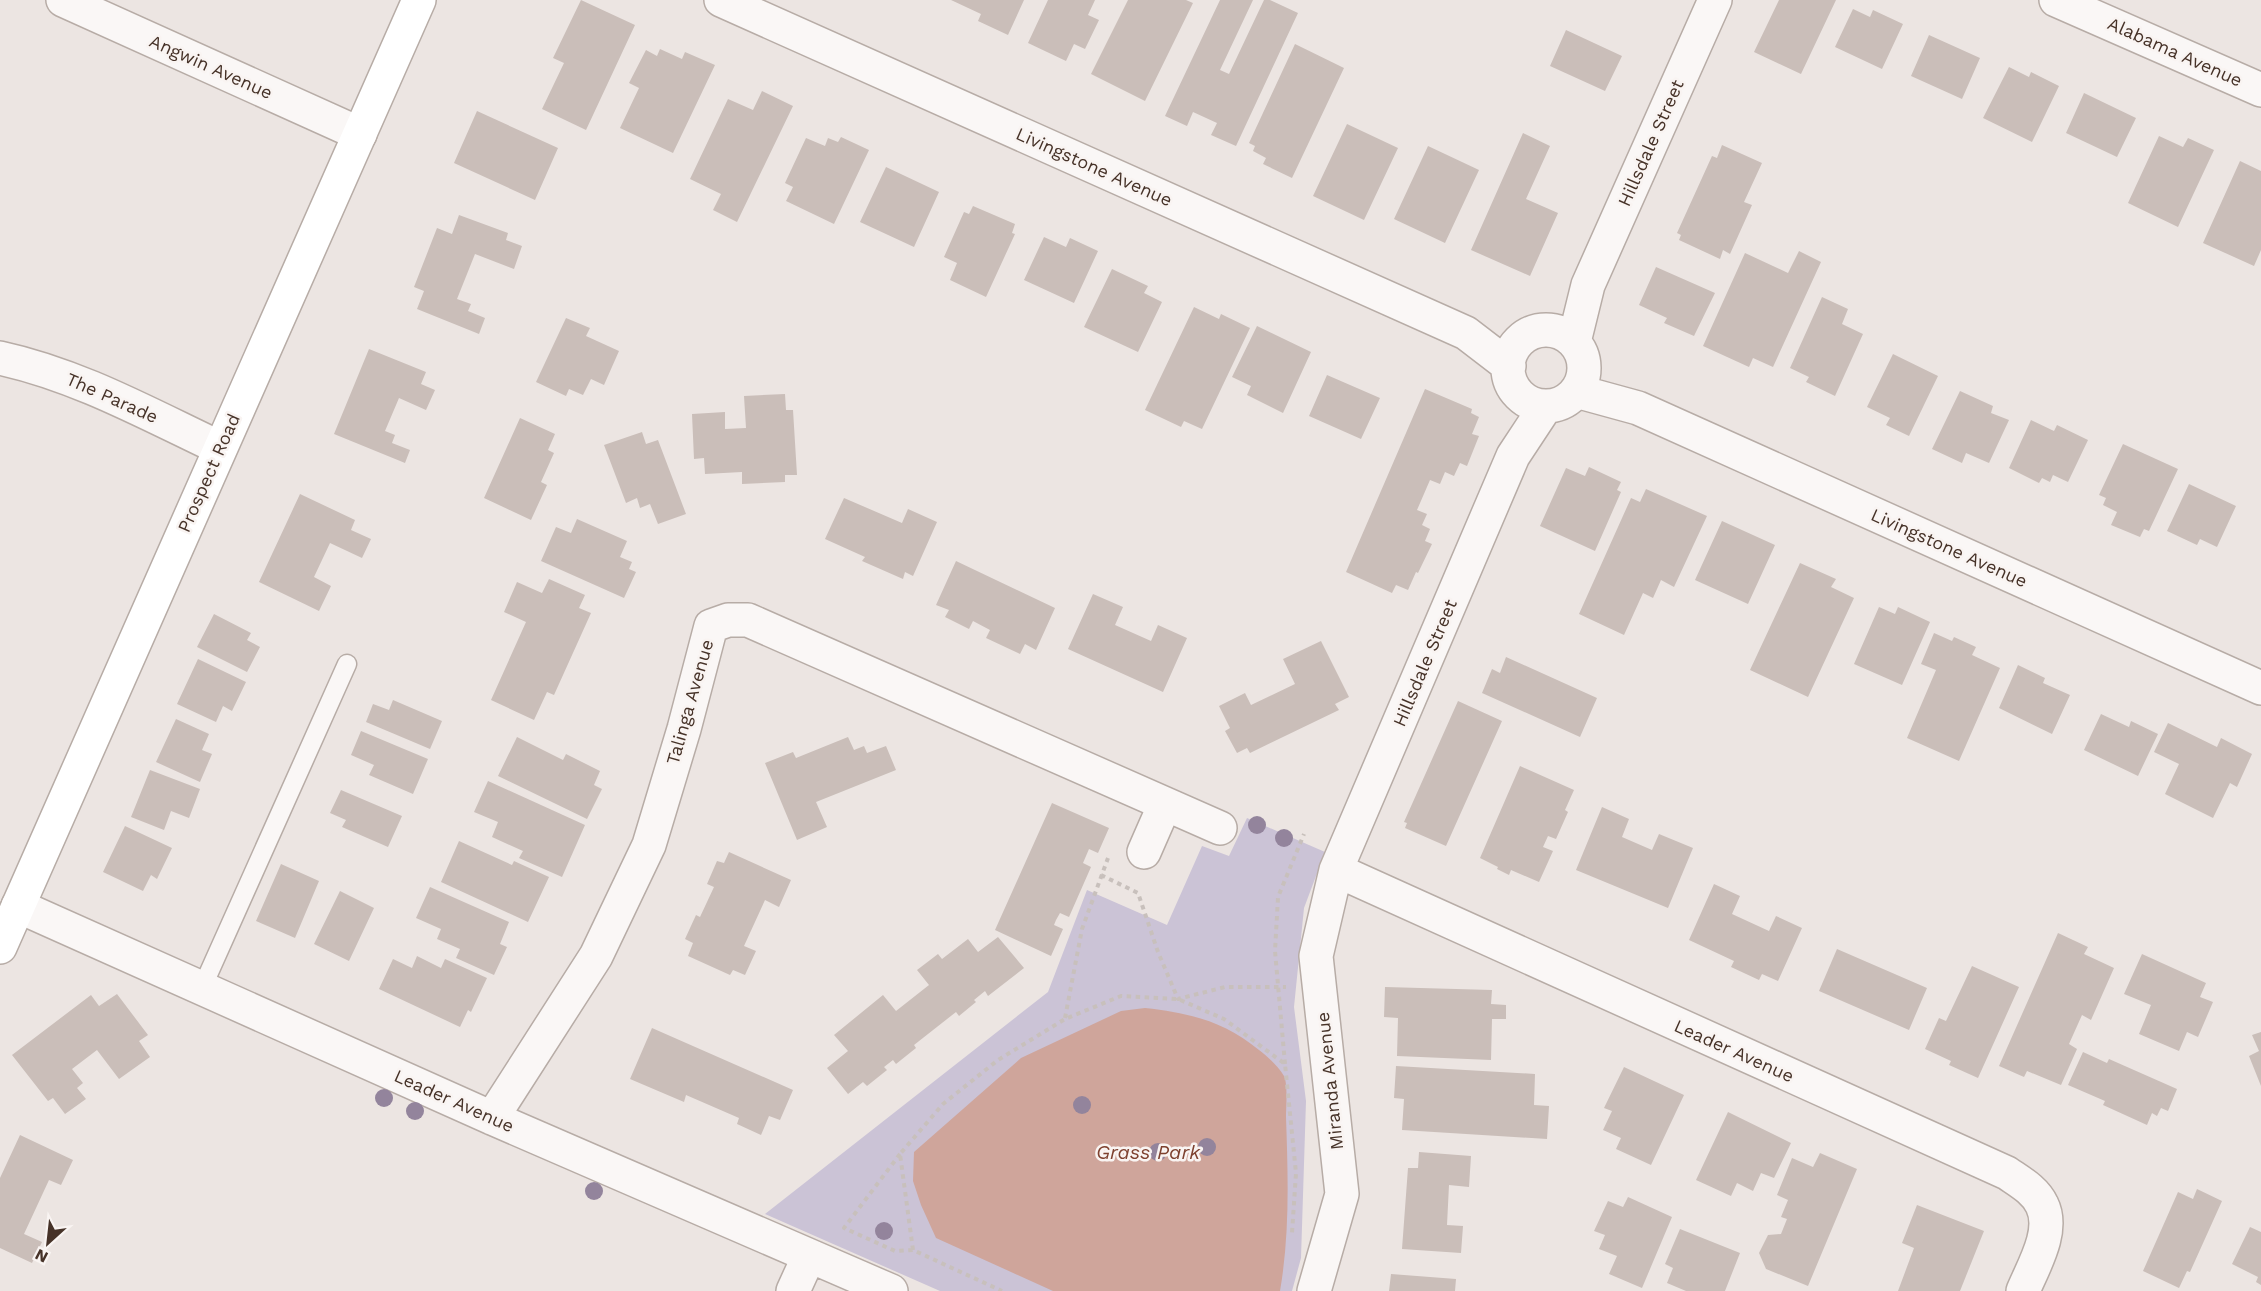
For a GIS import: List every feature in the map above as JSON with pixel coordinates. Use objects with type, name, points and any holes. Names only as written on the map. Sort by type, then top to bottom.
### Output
[{"type":"main road","name":"Prospect Road","points":[[0,947],[419,0]]},
{"type":"street","name":"Angwin Avenue","points":[[63,0],[360,134]]},
{"type":"street","name":"Livingstone Avenue","points":[[721,0],[1513,354]]},
{"type":"street","name":"Hillsdale Street","points":[[1571,357],[1588,285],[1715,0]]},
{"type":"street","name":"Alabama Avenue","points":[[2056,0],[2261,90]]},
{"type":"street","points":[[1537,331],[1571,357],[1568,399],[1557,404],[1533,401],[1514,387],[1510,377],[1513,354],[1527,335],[1537,331]]},
{"type":"street","name":"Livingstone Avenue","points":[[1571,357],[1638,408],[2261,688]]},
{"type":"street","name":"The Parade","points":[[0,358],[38,366],[89,386],[220,448]]},
{"type":"street","name":"Hillsdale Street","points":[[1336,870],[1513,456],[1533,401]]},
{"type":"street","name":"Talinga Avenue","points":[[492,1118],[596,956],[649,845],[684,729],[711,626],[728,620],[748,620],[1220,828]]},
{"type":"street","points":[[1144,852],[1165,804]]},
{"type":"street","name":"Leader Avenue","points":[[1336,870],[2007,1173],[2028,1187],[2043,1205],[2046,1226],[2042,1246],[2023,1291]]},
{"type":"street","name":"Miranda Avenue","points":[[1314,1291],[1342,1194],[1316,956],[1336,870]]},
{"type":"street","name":"Leader Avenue","points":[[18,906],[492,1118],[891,1291]]},
{"type":"street","points":[[793,1291],[809,1256]]},
{"type":"lane","points":[[202,988],[347,664]]},
{"type":"path","points":[[1065,1019],[1082,929],[1110,853]]},
{"type":"path","points":[[1101,875],[1138,893],[1158,952],[1178,999],[1224,1019],[1285,1064],[1296,1173],[1291,1242]]},
{"type":"path","points":[[1002,1291],[913,1250],[895,1251],[844,1228],[900,1154],[943,1104],[998,1060],[1065,1019],[1121,996],[1178,999],[1225,987],[1319,986]]},
{"type":"path","points":[[900,1154],[913,1250]]},
{"type":"shaded area","points":[[1247,818],[1325,852],[1304,908],[1294,1007],[1306,1101],[1301,1258],[1292,1291],[940,1291],[765,1214],[1048,992],[1087,890],[1167,925],[1202,846],[1229,856]]},
{"type":"water","name":"Grass Park","points":[[1145,1008],[1191,1016],[1219,1025],[1259,1050],[1284,1076],[1288,1204],[1280,1291],[1053,1291],[936,1238],[913,1181],[914,1152],[1021,1058],[1121,1011]]},
{"type":"building","points":[[581,0],[635,25],[586,130],[542,109],[564,63],[553,58]]},
{"type":"building","points":[[951,0],[1024,0],[1008,35],[978,21],[981,14]]},
{"type":"building","points":[[1048,0],[1095,0],[1088,15],[1099,20],[1085,49],[1074,44],[1066,61],[1028,43]]},
{"type":"building","points":[[1128,0],[1186,0],[1193,3],[1145,101],[1091,74]]},
{"type":"building","points":[[1220,0],[1253,0],[1220,70],[1229,74],[1264,0],[1270,0],[1298,13],[1236,146],[1211,135],[1217,123],[1193,112],[1187,126],[1165,116]]},
{"type":"building","points":[[1779,0],[1836,0],[1801,74],[1754,52]]},
{"type":"building","points":[[1853,9],[1870,17],[1873,10],[1903,24],[1882,69],[1835,47]]},
{"type":"building","points":[[1566,30],[1622,56],[1605,91],[1550,66]]},
{"type":"building","points":[[1929,35],[1980,58],[1962,99],[1911,76]]},
{"type":"building","points":[[1295,44],[1344,68],[1292,178],[1263,164],[1266,158],[1253,151],[1255,146],[1249,143]]},
{"type":"building","points":[[660,49],[682,59],[685,52],[715,65],[673,153],[620,128],[639,88],[629,83],[646,50],[657,56]]},
{"type":"building","points":[[2009,67],[2029,77],[2031,72],[2059,86],[2032,142],[1983,118]]},
{"type":"building","points":[[762,91],[793,106],[737,222],[713,210],[721,194],[690,179],[728,99],[753,110]]},
{"type":"building","points":[[2084,93],[2136,118],[2117,157],[2066,133]]},
{"type":"building","points":[[477,111],[558,148],[535,200],[454,163]]},
{"type":"building","points":[[1347,124],[1398,148],[1364,220],[1313,196]]},
{"type":"building","points":[[1523,133],[1550,146],[1526,199],[1558,213],[1530,276],[1471,250]]},
{"type":"building","points":[[2159,136],[2183,147],[2188,138],[2214,150],[2178,227],[2128,203]]},
{"type":"building","points":[[841,137],[869,150],[834,224],[786,201],[793,187],[785,183],[806,138],[825,146],[828,138],[838,142]]},
{"type":"building","points":[[1722,145],[1762,163],[1744,202],[1752,205],[1730,254],[1723,250],[1720,259],[1679,240],[1681,235],[1677,233],[1712,156],[1717,158]]},
{"type":"building","points":[[1428,146],[1479,170],[1445,243],[1394,219]]},
{"type":"building","points":[[2240,161],[2261,171],[2261,250],[2254,266],[2203,243]]},
{"type":"building","points":[[886,167],[939,192],[914,247],[860,222]]},
{"type":"building","points":[[973,206],[1015,224],[1012,233],[1015,234],[986,297],[950,280],[957,263],[944,257],[964,212],[969,214]]},
{"type":"building","points":[[459,215],[508,233],[506,240],[522,246],[514,269],[475,254],[457,299],[471,304],[468,311],[485,318],[479,334],[417,309],[424,291],[414,287],[437,228],[452,234]]},
{"type":"building","points":[[1044,237],[1066,247],[1070,238],[1098,251],[1074,303],[1024,280]]},
{"type":"building","points":[[1799,251],[1821,262],[1773,367],[1753,358],[1749,367],[1703,346],[1745,253],[1788,273]]},
{"type":"building","points":[[1656,267],[1715,293],[1694,336],[1664,323],[1667,318],[1639,305]]},
{"type":"building","points":[[1112,269],[1148,286],[1144,293],[1162,302],[1138,352],[1084,327]]},
{"type":"building","points":[[1822,297],[1848,309],[1842,324],[1863,334],[1835,396],[1806,382],[1809,377],[1790,368]]},
{"type":"building","points":[[1194,307],[1219,319],[1221,314],[1250,328],[1202,429],[1184,421],[1181,427],[1145,410]]},
{"type":"building","points":[[566,318],[590,328],[586,336],[619,351],[604,385],[591,379],[583,395],[569,389],[566,396],[536,382]]},
{"type":"building","points":[[1257,326],[1311,352],[1283,413],[1247,395],[1251,386],[1232,377]]},
{"type":"building","points":[[369,349],[426,372],[421,384],[435,390],[426,410],[399,398],[385,431],[395,435],[392,443],[410,450],[405,463],[334,434]]},
{"type":"building","points":[[1893,354],[1938,376],[1909,436],[1886,425],[1890,418],[1867,407]]},
{"type":"building","points":[[1327,375],[1380,398],[1361,439],[1309,416]]},
{"type":"building","points":[[1425,389],[1472,409],[1471,413],[1479,417],[1472,434],[1479,436],[1467,466],[1460,463],[1454,476],[1445,472],[1440,484],[1430,480],[1417,510],[1427,514],[1422,525],[1430,529],[1425,541],[1432,544],[1408,590],[1396,585],[1392,593],[1346,572]]},
{"type":"building","points":[[1960,391],[1993,406],[1991,413],[2009,420],[1989,463],[1966,453],[1962,463],[1932,449]]},
{"type":"building","points":[[785,394],[786,410],[793,410],[797,475],[785,475],[785,482],[742,484],[742,472],[705,474],[704,458],[694,459],[692,414],[725,412],[725,429],[746,428],[744,396]]},
{"type":"building","points":[[520,418],[555,434],[548,450],[554,453],[541,482],[547,485],[531,520],[484,498]]},
{"type":"building","points":[[2031,420],[2054,431],[2057,425],[2088,440],[2068,482],[2053,475],[2050,482],[2042,478],[2039,483],[2009,468]]},
{"type":"building","points":[[642,432],[646,444],[658,440],[686,514],[658,524],[650,504],[640,508],[637,498],[626,503],[604,445]]},
{"type":"building","points":[[2123,444],[2178,469],[2149,531],[2144,529],[2140,537],[2111,525],[2117,512],[2103,505],[2106,498],[2099,495]]},
{"type":"building","points":[[1589,467],[1621,482],[1617,490],[1621,492],[1595,551],[1540,526],[1566,468],[1585,476]]},
{"type":"building","points":[[2189,484],[2236,506],[2217,547],[2200,539],[2197,545],[2167,531]]},
{"type":"building","points":[[1646,489],[1707,516],[1674,587],[1661,580],[1653,598],[1643,593],[1624,635],[1579,614],[1631,498],[1640,502]]},
{"type":"building","points":[[300,494],[355,520],[351,530],[371,539],[362,558],[330,543],[314,577],[331,586],[319,611],[259,582]]},
{"type":"building","points":[[844,498],[902,523],[908,509],[937,522],[913,576],[905,572],[903,579],[862,561],[865,557],[825,539]]},
{"type":"building","points":[[577,519],[627,541],[620,557],[632,562],[629,569],[636,572],[624,598],[541,561],[556,527],[571,533]]},
{"type":"building","points":[[1722,521],[1775,545],[1748,604],[1695,580]]},
{"type":"building","points":[[956,561],[1055,608],[1036,650],[1025,644],[1020,654],[986,638],[990,630],[973,621],[969,629],[945,617],[949,610],[936,605]]},
{"type":"building","points":[[1800,563],[1836,579],[1831,587],[1854,598],[1808,697],[1750,670]]},
{"type":"building","points":[[549,579],[585,595],[579,608],[591,613],[554,695],[547,692],[534,720],[491,700],[526,622],[504,612],[517,582],[542,593]]},
{"type":"building","points":[[1093,594],[1123,607],[1115,625],[1151,641],[1158,625],[1187,638],[1163,692],[1068,649]]},
{"type":"building","points":[[1879,607],[1895,614],[1898,607],[1930,622],[1902,685],[1854,664]]},
{"type":"building","points":[[214,614],[251,633],[247,640],[260,647],[247,672],[197,647]]},
{"type":"building","points":[[1934,633],[1952,641],[1954,637],[1976,647],[1972,655],[2000,668],[1959,761],[1907,738],[1936,670],[1921,664]]},
{"type":"building","points":[[1321,641],[1349,697],[1335,704],[1339,710],[1250,753],[1247,748],[1237,753],[1225,731],[1230,728],[1219,706],[1245,693],[1251,705],[1295,684],[1283,659]]},
{"type":"building","points":[[1506,657],[1597,698],[1580,737],[1482,693],[1492,669],[1500,673]]},
{"type":"building","points":[[198,659],[246,682],[232,711],[223,706],[216,722],[177,704]]},
{"type":"building","points":[[2018,665],[2045,678],[2043,683],[2070,695],[2052,734],[1999,708]]},
{"type":"building","points":[[393,700],[442,721],[430,749],[366,722],[373,704],[389,710]]},
{"type":"building","points":[[1458,701],[1502,721],[1446,846],[1405,828],[1407,823],[1404,822]]},
{"type":"building","points":[[2101,714],[2129,727],[2131,721],[2158,734],[2138,776],[2084,750]]},
{"type":"building","points":[[176,719],[209,734],[202,750],[212,754],[200,782],[156,762]]},
{"type":"building","points":[[2168,723],[2217,747],[2221,738],[2252,754],[2237,787],[2230,783],[2213,818],[2165,794],[2179,764],[2154,752]]},
{"type":"building","points":[[361,731],[428,759],[413,794],[369,775],[374,765],[351,755]]},
{"type":"building","points":[[517,737],[563,760],[566,754],[600,771],[594,785],[602,789],[587,819],[498,776]]},
{"type":"building","points":[[848,737],[854,750],[864,746],[867,753],[886,746],[896,770],[816,802],[827,827],[797,840],[765,763],[793,752],[796,758]]},
{"type":"building","points":[[1520,766],[1574,790],[1565,810],[1568,812],[1556,839],[1548,836],[1543,847],[1553,851],[1539,882],[1511,870],[1509,875],[1480,858]]},
{"type":"building","points":[[150,770],[200,789],[189,818],[171,811],[164,830],[131,817]]},
{"type":"building","points":[[488,781],[585,825],[562,877],[519,858],[523,851],[492,837],[498,822],[474,812]]},
{"type":"building","points":[[341,790],[402,816],[388,847],[342,827],[346,820],[330,813]]},
{"type":"building","points":[[1052,803],[1109,828],[1098,853],[1089,849],[1083,863],[1091,867],[1069,917],[1060,913],[1056,920],[1054,925],[1063,929],[1051,956],[995,930]]},
{"type":"building","points":[[1602,807],[1629,819],[1622,837],[1652,850],[1659,834],[1693,848],[1668,908],[1576,870]]},
{"type":"building","points":[[125,826],[172,848],[157,879],[151,875],[143,891],[103,872]]},
{"type":"building","points":[[459,841],[512,865],[514,861],[549,877],[528,922],[441,882]]},
{"type":"building","points":[[729,852],[791,880],[779,907],[765,900],[744,946],[756,951],[745,975],[733,970],[730,975],[688,956],[693,943],[685,939],[696,915],[700,917],[714,887],[707,884],[717,861],[724,863]]},
{"type":"building","points":[[281,864],[319,881],[295,938],[256,921]]},
{"type":"building","points":[[1714,884],[1740,896],[1732,914],[1769,931],[1776,916],[1802,928],[1778,981],[1762,974],[1759,980],[1731,967],[1734,961],[1689,940]]},
{"type":"building","points":[[430,887],[509,922],[500,944],[507,947],[494,975],[456,958],[460,949],[437,939],[441,929],[416,918]]},
{"type":"building","points":[[340,891],[374,908],[349,961],[314,944]]},
{"type":"building","points":[[2058,933],[2088,947],[2084,954],[2114,968],[2091,1020],[2082,1015],[2069,1044],[2077,1049],[2061,1085],[2027,1071],[2024,1077],[1999,1066]]},
{"type":"building","points":[[998,937],[1024,968],[988,996],[985,991],[959,1016],[956,1012],[914,1045],[916,1048],[896,1064],[893,1060],[884,1067],[887,1070],[867,1086],[863,1082],[848,1094],[827,1068],[848,1051],[834,1035],[883,995],[896,1011],[929,985],[917,970],[938,954],[942,959],[968,939],[978,952]]},
{"type":"building","points":[[1837,949],[1927,988],[1909,1030],[1819,991]]},
{"type":"building","points":[[2142,954],[2206,983],[2200,997],[2213,1002],[2198,1037],[2187,1032],[2179,1051],[2139,1034],[2151,1005],[2124,994]]},
{"type":"building","points":[[417,956],[441,968],[445,959],[487,978],[471,1012],[468,1010],[460,1027],[379,989],[393,959],[412,968]]},
{"type":"building","points":[[1972,966],[2019,987],[1978,1078],[1949,1065],[1951,1061],[1925,1049],[1939,1018],[1946,1021]]},
{"type":"building","points":[[1385,987],[1492,990],[1491,1004],[1506,1005],[1506,1019],[1492,1019],[1491,1060],[1397,1056],[1398,1018],[1384,1017]]},
{"type":"building","points":[[117,994],[148,1035],[139,1041],[150,1057],[119,1079],[97,1050],[72,1069],[83,1083],[77,1088],[86,1099],[65,1114],[53,1098],[48,1101],[12,1055],[91,995],[99,1006]]},
{"type":"building","points":[[652,1028],[793,1090],[780,1120],[769,1116],[761,1135],[737,1124],[739,1118],[686,1095],[684,1102],[630,1079]]},
{"type":"building","points":[[2261,1032],[2261,1086],[2249,1056],[2259,1051],[2252,1035]]},
{"type":"building","points":[[2083,1052],[2107,1063],[2109,1059],[2177,1089],[2168,1111],[2161,1108],[2157,1116],[2152,1113],[2147,1125],[2103,1105],[2105,1101],[2068,1085]]},
{"type":"building","points":[[1396,1066],[1535,1074],[1534,1105],[1549,1106],[1547,1139],[1402,1130],[1404,1099],[1394,1098]]},
{"type":"building","points":[[1624,1067],[1684,1095],[1651,1165],[1616,1149],[1621,1138],[1603,1130],[1612,1111],[1604,1108]]},
{"type":"building","points":[[1728,1112],[1791,1143],[1774,1178],[1761,1173],[1753,1191],[1737,1183],[1731,1196],[1696,1180]]},
{"type":"building","points":[[20,1135],[73,1160],[61,1185],[49,1180],[24,1234],[42,1242],[32,1263],[0,1248],[0,1178]]},
{"type":"building","points":[[1419,1152],[1471,1156],[1469,1187],[1449,1185],[1447,1225],[1463,1226],[1461,1253],[1402,1249],[1408,1168],[1418,1168]]},
{"type":"building","points":[[1820,1153],[1857,1169],[1808,1286],[1766,1269],[1759,1253],[1768,1235],[1781,1234],[1787,1219],[1781,1217],[1788,1200],[1777,1195],[1792,1158],[1813,1167]]},
{"type":"building","points":[[2197,1189],[2222,1201],[2190,1272],[2187,1271],[2179,1288],[2143,1271],[2178,1192],[2193,1199]]},
{"type":"building","points":[[1628,1197],[1672,1217],[1642,1288],[1609,1274],[1617,1256],[1599,1249],[1605,1235],[1594,1231],[1608,1201],[1623,1207]]},
{"type":"building","points":[[1917,1205],[1984,1231],[1960,1291],[1898,1291],[1914,1248],[1902,1243]]},
{"type":"building","points":[[2250,1227],[2261,1232],[2261,1285],[2256,1282],[2258,1277],[2232,1264]]},
{"type":"building","points":[[1680,1229],[1740,1253],[1725,1291],[1686,1291],[1667,1283],[1673,1268],[1665,1264]]},
{"type":"building","points":[[1391,1274],[1456,1279],[1455,1291],[1389,1291]]}]
